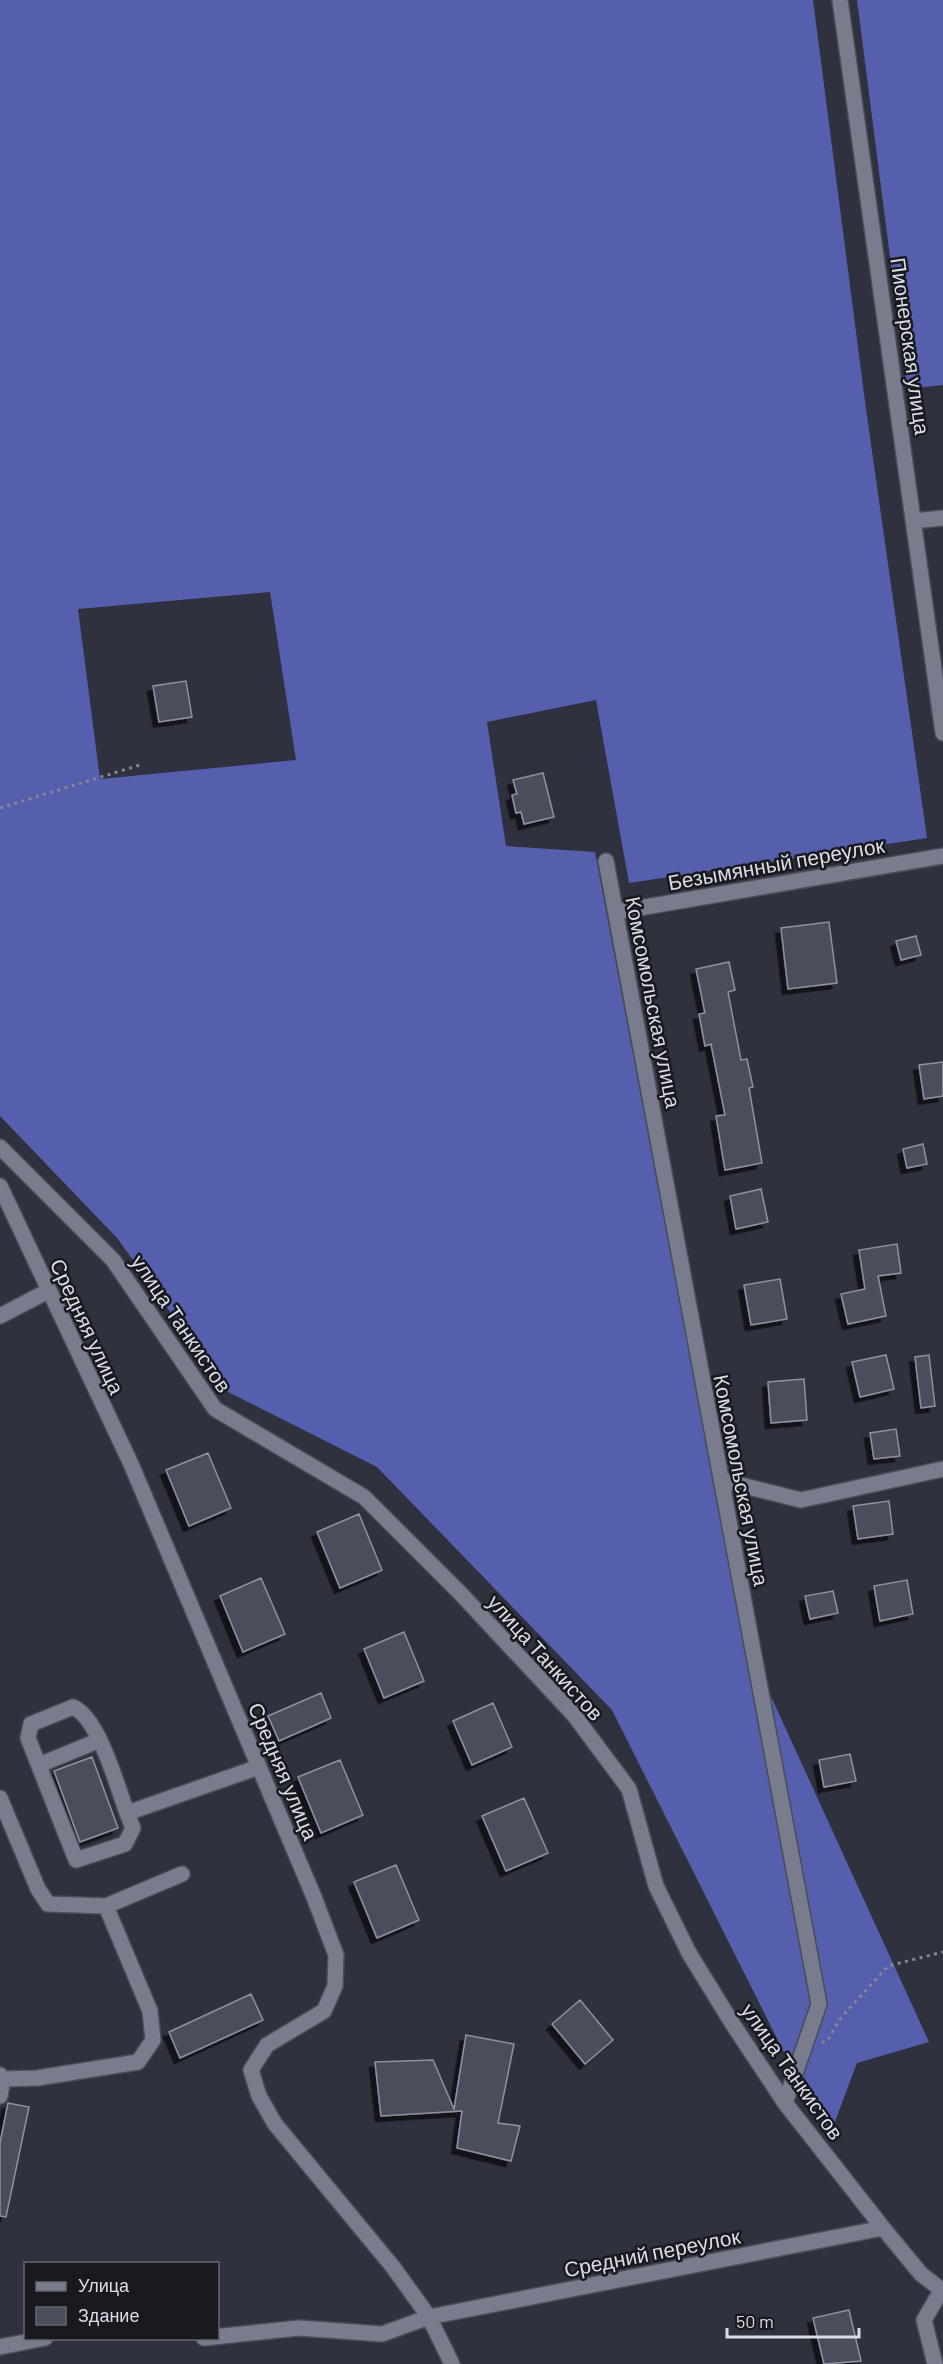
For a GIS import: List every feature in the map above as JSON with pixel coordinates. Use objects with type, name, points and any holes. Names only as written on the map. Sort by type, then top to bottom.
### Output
[{"type":"street","name":"Пионерская улица","points":[[840,0],[943,733]]},
{"type":"street","points":[[914,521],[943,518]]},
{"type":"street","name":"Безымянный переулок","points":[[615,912],[943,856]]},
{"type":"street","name":"Комсомольская улица","points":[[606,861],[819,2004],[785,2103]]},
{"type":"street","name":"улица Танкистов","points":[[0,1147],[113,1260],[214,1409],[364,1497],[574,1715],[629,1789],[661,1895],[689,1953],[785,2103],[921,2274],[942,2291]]},
{"type":"street","name":"Средняя улица","points":[[0,1186],[131,1464],[336,1955],[335,1986],[324,2011],[267,2045],[250,2070],[259,2096],[275,2124],[393,2267],[429,2317]]},
{"type":"street","points":[[0,1316],[48,1291]]},
{"type":"street","points":[[721,1480],[801,1500],[943,1469]]},
{"type":"street","points":[[73,1707],[83,1711],[100,1740],[133,1828],[125,1844],[76,1860],[28,1738],[31,1724],[73,1707]]},
{"type":"street","points":[[39,1764],[100,1740]]},
{"type":"street","points":[[128,1813],[259,1767]]},
{"type":"street","points":[[0,1798],[38,1889],[48,1904],[106,1906],[182,1874]]},
{"type":"street","points":[[0,2096],[2,2077],[37,2079],[138,2062],[153,2040],[150,2011],[106,1906]]},
{"type":"street","name":"Средний переулок","points":[[219,2336],[299,2328],[382,2334],[429,2317],[883,2228]]},
{"type":"street","points":[[935,2364],[924,2320],[942,2291]]},
{"type":"street","points":[[429,2317],[452,2364]]},
{"type":"street","points":[[0,2347],[35,2340]]},
{"type":"path","points":[[0,808],[140,765]]},
{"type":"path","points":[[802,2054],[828,2040],[839,2020],[888,1966],[943,1952]]},
{"type":"shaded area","points":[[0,0],[813,0],[866,409],[927,838],[629,883],[596,700],[487,722],[506,846],[595,852],[742,1633],[929,2042],[857,2063],[828,2140],[612,1710],[377,1467],[228,1392],[117,1238],[0,1116]],"holes":[[[270,592],[296,760],[100,779],[78,609]]]},
{"type":"shaded area","points":[[857,0],[943,0],[943,385],[907,389]]},
{"type":"building","points":[[186,681],[192,717],[159,722],[153,686]]},
{"type":"building","points":[[543,773],[554,817],[524,824],[521,812],[516,813],[512,795],[517,794],[513,780]]},
{"type":"building","points":[[829,922],[837,983],[788,989],[781,928]]},
{"type":"building","points":[[916,936],[921,955],[901,960],[896,941]]},
{"type":"building","points":[[729,962],[735,990],[728,992],[741,1060],[747,1059],[753,1087],[749,1088],[762,1163],[725,1170],[716,1116],[725,1115],[711,1044],[705,1046],[699,1014],[705,1013],[696,969]]},
{"type":"building","points":[[943,1062],[943,1096],[924,1099],[919,1065]]},
{"type":"building","points":[[923,1144],[927,1164],[907,1168],[903,1149]]},
{"type":"building","points":[[761,1189],[768,1222],[736,1229],[730,1196]]},
{"type":"building","points":[[897,1244],[901,1273],[878,1276],[886,1316],[848,1324],[841,1294],[865,1289],[859,1250]]},
{"type":"building","points":[[780,1279],[787,1319],[751,1325],[744,1285]]},
{"type":"building","points":[[886,1355],[894,1389],[860,1397],[852,1362]]},
{"type":"building","points":[[929,1355],[935,1406],[921,1408],[915,1357]]},
{"type":"building","points":[[804,1379],[807,1420],[771,1423],[768,1382]]},
{"type":"building","points":[[896,1429],[900,1456],[874,1459],[870,1433]]},
{"type":"building","points":[[208,1453],[231,1508],[189,1526],[166,1470]]},
{"type":"building","points":[[889,1501],[893,1534],[858,1539],[853,1506]]},
{"type":"building","points":[[359,1514],[382,1570],[340,1588],[317,1532]]},
{"type":"building","points":[[261,1578],[285,1634],[243,1652],[220,1596]]},
{"type":"building","points":[[907,1580],[913,1614],[880,1621],[874,1586]]},
{"type":"building","points":[[833,1591],[838,1613],[810,1619],[805,1596]]},
{"type":"building","points":[[404,1632],[424,1681],[384,1698],[364,1649]]},
{"type":"building","points":[[321,1693],[331,1718],[279,1741],[268,1716]]},
{"type":"building","points":[[493,1703],[512,1747],[472,1765],[453,1721]]},
{"type":"building","points":[[850,1754],[856,1781],[824,1787],[819,1760]]},
{"type":"building","points":[[92,1757],[118,1828],[80,1842],[54,1771]]},
{"type":"building","points":[[340,1760],[363,1815],[321,1833],[298,1777]]},
{"type":"building","points":[[524,1798],[548,1853],[506,1871],[482,1816]]},
{"type":"building","points":[[396,1865],[419,1920],[377,1938],[354,1882]]},
{"type":"building","points":[[251,1994],[263,2020],[180,2058],[169,2032]]},
{"type":"building","points":[[580,2000],[613,2040],[585,2064],[552,2024]]},
{"type":"building","points":[[466,2035],[514,2044],[498,2123],[520,2126],[511,2161],[457,2148],[462,2111],[381,2116],[375,2062],[433,2060],[454,2109]]},
{"type":"building","points":[[8,2103],[29,2107],[6,2217],[0,2216],[0,2143]]},
{"type":"building","points":[[849,2310],[861,2361],[824,2364],[813,2318]]}]
